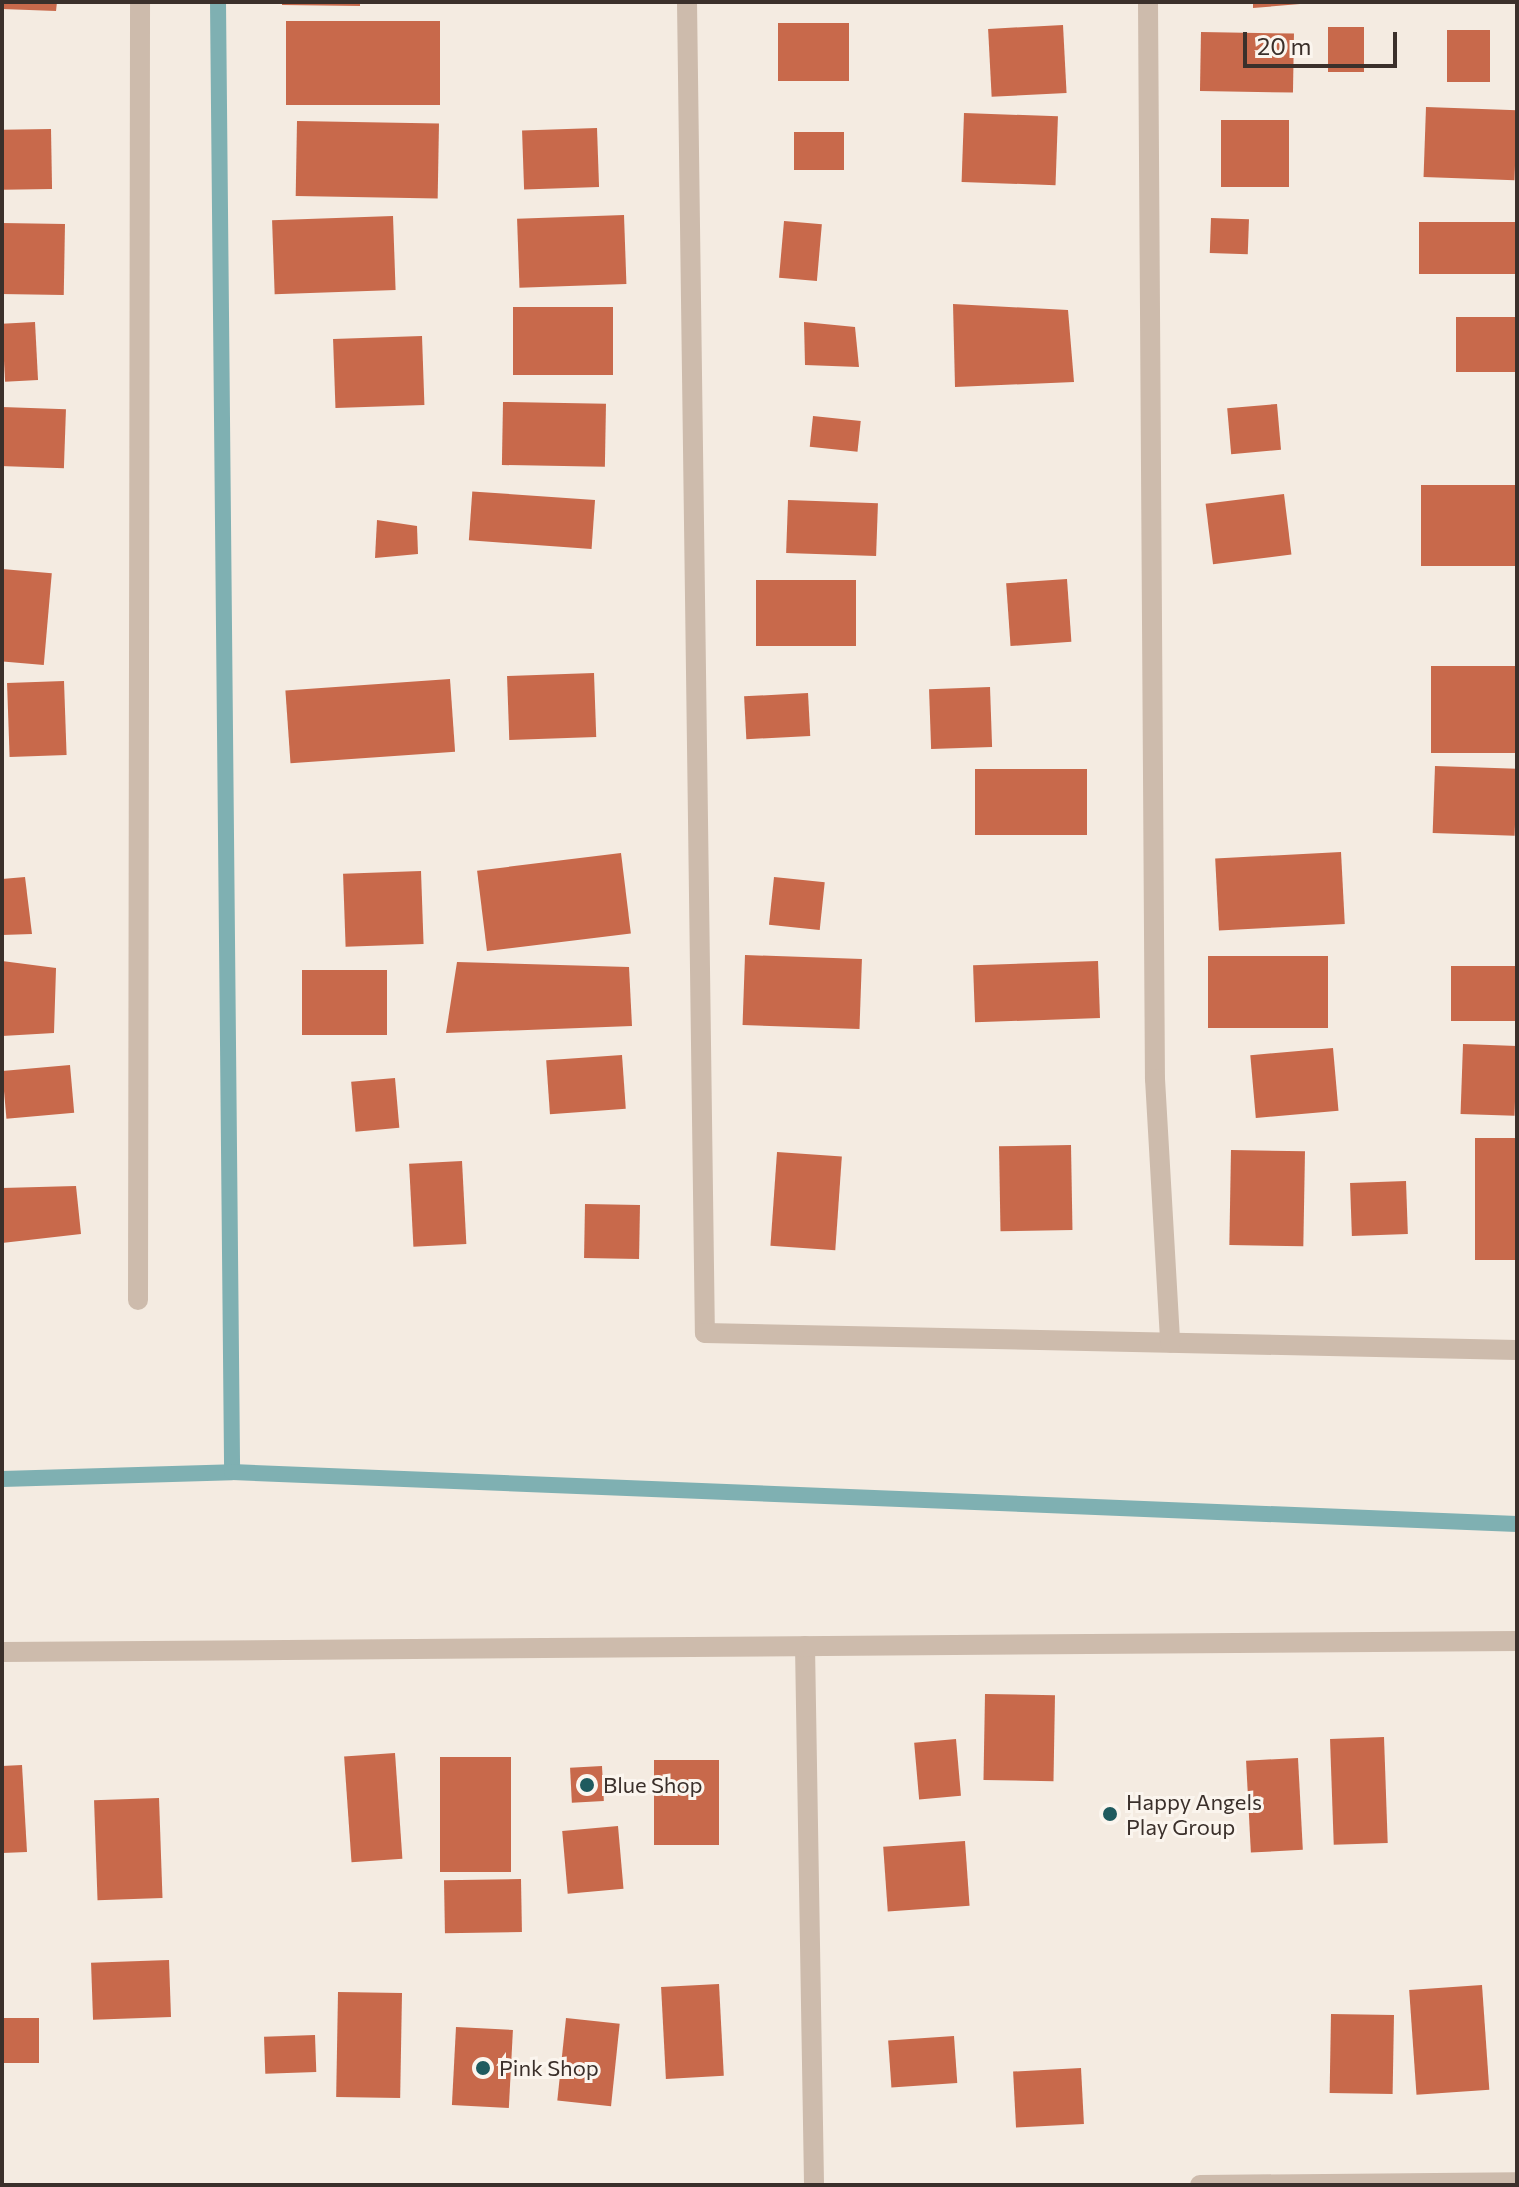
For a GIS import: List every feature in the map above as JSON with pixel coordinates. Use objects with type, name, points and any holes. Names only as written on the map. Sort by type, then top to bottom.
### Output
[{"type":"street","points":[[138,1300],[140,2]]},
{"type":"street","points":[[687,2],[705,1333],[1517,1350]]},
{"type":"street","points":[[1148,2],[1155,1079],[1170,1343]]},
{"type":"street","points":[[2,1652],[1517,1641]]},
{"type":"street","points":[[805,1646],[814,2185]]},
{"type":"street","points":[[1200,2185],[1517,2182]]},
{"type":"building","points":[[2,2],[57,2],[56,11],[2,9]]},
{"type":"building","points":[[282,2],[360,2],[360,6],[282,5]]},
{"type":"building","points":[[1253,2],[1300,2],[1300,4],[1253,8]]},
{"type":"building","points":[[286,21],[440,21],[440,105],[286,105]]},
{"type":"building","points":[[778,23],[849,23],[849,81],[778,81]]},
{"type":"building","points":[[1063,25],[1067,93],[992,97],[988,29]]},
{"type":"building","points":[[1328,27],[1364,27],[1364,72],[1328,72]]},
{"type":"building","points":[[1447,30],[1490,30],[1490,82],[1447,82]]},
{"type":"building","points":[[1201,32],[1294,34],[1293,93],[1200,91]]},
{"type":"building","points":[[1426,107],[1517,110],[1515,180],[1424,177]]},
{"type":"building","points":[[964,113],[1058,116],[1056,185],[962,182]]},
{"type":"building","points":[[1221,120],[1289,120],[1289,187],[1221,187]]},
{"type":"building","points":[[297,121],[439,123],[438,198],[296,196]]},
{"type":"building","points":[[597,128],[599,187],[524,190],[522,131]]},
{"type":"building","points":[[51,129],[52,189],[3,190],[2,130]]},
{"type":"building","points":[[794,132],[844,132],[844,170],[794,170]]},
{"type":"building","points":[[624,215],[626,284],[519,288],[517,219]]},
{"type":"building","points":[[393,216],[396,290],[275,294],[272,220]]},
{"type":"building","points":[[1211,218],[1249,219],[1248,254],[1210,253]]},
{"type":"building","points":[[784,221],[822,224],[817,281],[779,278]]},
{"type":"building","points":[[1419,222],[1517,222],[1517,274],[1419,274]]},
{"type":"building","points":[[2,223],[65,224],[64,295],[2,294]]},
{"type":"building","points":[[953,304],[1068,310],[1074,382],[955,387]]},
{"type":"building","points":[[513,307],[613,307],[613,375],[513,375]]},
{"type":"building","points":[[1456,317],[1517,317],[1517,372],[1456,372]]},
{"type":"building","points":[[35,322],[38,380],[5,382],[2,324]]},
{"type":"building","points":[[804,322],[855,327],[859,367],[805,365]]},
{"type":"building","points":[[422,336],[424,405],[335,408],[333,339]]},
{"type":"building","points":[[503,402],[606,404],[605,467],[502,465]]},
{"type":"building","points":[[1277,404],[1281,450],[1231,454],[1227,408]]},
{"type":"building","points":[[2,407],[66,409],[64,468],[2,466]]},
{"type":"building","points":[[813,416],[861,421],[857,452],[810,447]]},
{"type":"building","points":[[1421,485],[1517,485],[1517,566],[1421,566]]},
{"type":"building","points":[[472,491],[595,500],[592,549],[469,540]]},
{"type":"building","points":[[1284,494],[1291,555],[1213,564],[1206,504]]},
{"type":"building","points":[[788,500],[878,503],[876,556],[786,553]]},
{"type":"building","points":[[377,520],[417,526],[418,554],[375,558]]},
{"type":"building","points":[[2,569],[52,573],[44,665],[2,661]]},
{"type":"building","points":[[1067,579],[1071,642],[1011,646],[1006,583]]},
{"type":"building","points":[[756,580],[856,580],[856,646],[756,646]]},
{"type":"building","points":[[1431,666],[1517,666],[1517,753],[1431,753]]},
{"type":"building","points":[[594,673],[596,737],[509,740],[507,676]]},
{"type":"building","points":[[450,679],[455,752],[290,763],[285,691]]},
{"type":"building","points":[[64,681],[67,755],[10,757],[7,683]]},
{"type":"building","points":[[990,687],[992,747],[931,749],[929,689]]},
{"type":"building","points":[[808,693],[810,736],[746,739],[744,696]]},
{"type":"building","points":[[1435,766],[1517,769],[1515,836],[1433,833]]},
{"type":"building","points":[[975,769],[1087,769],[1087,835],[975,835]]},
{"type":"building","points":[[1341,852],[1345,924],[1219,930],[1215,859]]},
{"type":"building","points":[[621,853],[631,933],[487,951],[477,871]]},
{"type":"building","points":[[421,871],[424,944],[346,947],[343,874]]},
{"type":"building","points":[[25,877],[32,934],[2,935],[2,879]]},
{"type":"building","points":[[774,877],[825,882],[820,930],[769,925]]},
{"type":"building","points":[[745,955],[862,959],[859,1029],[743,1025]]},
{"type":"building","points":[[1208,956],[1328,956],[1328,1028],[1208,1028]]},
{"type":"building","points":[[2,961],[56,968],[54,1033],[2,1036]]},
{"type":"building","points":[[1098,961],[1100,1018],[975,1022],[973,965]]},
{"type":"building","points":[[457,962],[629,967],[632,1026],[446,1033]]},
{"type":"building","points":[[1451,966],[1517,966],[1517,1021],[1451,1021]]},
{"type":"building","points":[[302,970],[387,970],[387,1035],[302,1035]]},
{"type":"building","points":[[1463,1044],[1517,1046],[1515,1116],[1461,1114]]},
{"type":"building","points":[[1333,1048],[1338,1111],[1256,1118],[1250,1055]]},
{"type":"building","points":[[622,1055],[626,1109],[550,1114],[546,1060]]},
{"type":"building","points":[[70,1065],[74,1113],[6,1119],[2,1071]]},
{"type":"building","points":[[395,1078],[399,1128],[356,1132],[351,1082]]},
{"type":"building","points":[[1475,1138],[1517,1138],[1517,1260],[1475,1260]]},
{"type":"building","points":[[1071,1145],[1072,1230],[1000,1231],[999,1146]]},
{"type":"building","points":[[1231,1150],[1305,1151],[1303,1246],[1229,1245]]},
{"type":"building","points":[[777,1152],[842,1157],[835,1250],[770,1246]]},
{"type":"building","points":[[462,1161],[466,1244],[413,1247],[409,1164]]},
{"type":"building","points":[[1406,1181],[1408,1234],[1352,1236],[1350,1183]]},
{"type":"building","points":[[76,1186],[81,1234],[2,1243],[2,1188]]},
{"type":"building","points":[[585,1204],[640,1205],[639,1259],[584,1258]]},
{"type":"building","points":[[985,1694],[1055,1695],[1053,1781],[983,1780]]},
{"type":"building","points":[[1384,1737],[1388,1843],[1334,1845],[1330,1739]]},
{"type":"building","points":[[956,1739],[961,1796],[919,1799],[914,1743]]},
{"type":"building","points":[[395,1753],[402,1859],[352,1862],[344,1757]]},
{"type":"building","points":[[440,1757],[511,1757],[511,1872],[440,1872]]},
{"type":"building","points":[[1298,1758],[1303,1850],[1251,1853],[1246,1761]]},
{"type":"building","points":[[654,1760],[719,1760],[719,1845],[654,1845]]},
{"type":"building","points":[[22,1765],[27,1852],[2,1853],[2,1766]]},
{"type":"building","name":"Blue Shop","points":[[602,1766],[604,1801],[572,1803],[570,1768]]},
{"type":"building","points":[[159,1798],[162,1898],[98,1900],[94,1800]]},
{"type":"building","points":[[618,1826],[623,1889],[568,1894],[562,1831]]},
{"type":"building","points":[[965,1841],[970,1906],[888,1912],[883,1847]]},
{"type":"building","points":[[521,1879],[522,1932],[445,1933],[444,1880]]},
{"type":"building","points":[[169,1960],[171,2017],[93,2020],[91,1963]]},
{"type":"building","points":[[719,1984],[724,2076],[666,2079],[661,1987]]},
{"type":"building","points":[[1482,1985],[1489,2090],[1417,2095],[1409,1990]]},
{"type":"building","points":[[338,1992],[402,1993],[400,2098],[336,2097]]},
{"type":"building","points":[[1331,2014],[1394,2015],[1393,2094],[1330,2093]]},
{"type":"building","points":[[2,2018],[39,2018],[39,2063],[2,2063]]},
{"type":"building","points":[[566,2018],[620,2024],[611,2106],[557,2101]]},
{"type":"building","name":"Pink Shop","points":[[456,2027],[513,2030],[509,2108],[452,2105]]},
{"type":"building","points":[[315,2035],[316,2072],[265,2074],[264,2037]]},
{"type":"building","points":[[954,2036],[957,2083],[891,2087],[888,2041]]},
{"type":"building","points":[[1081,2068],[1084,2124],[1016,2127],[1013,2072]]},
{"type":"waterway","points":[[218,2],[232,1472]]},
{"type":"waterway","points":[[2,1479],[232,1472],[1517,1524]]},
{"type":"place","name":"Blue Shop","points":[[587,1785]]},
{"type":"place","name":"Happy Angels Play Group","points":[[1110,1814]]},
{"type":"place","name":"Pink Shop","points":[[483,2068]]}]
